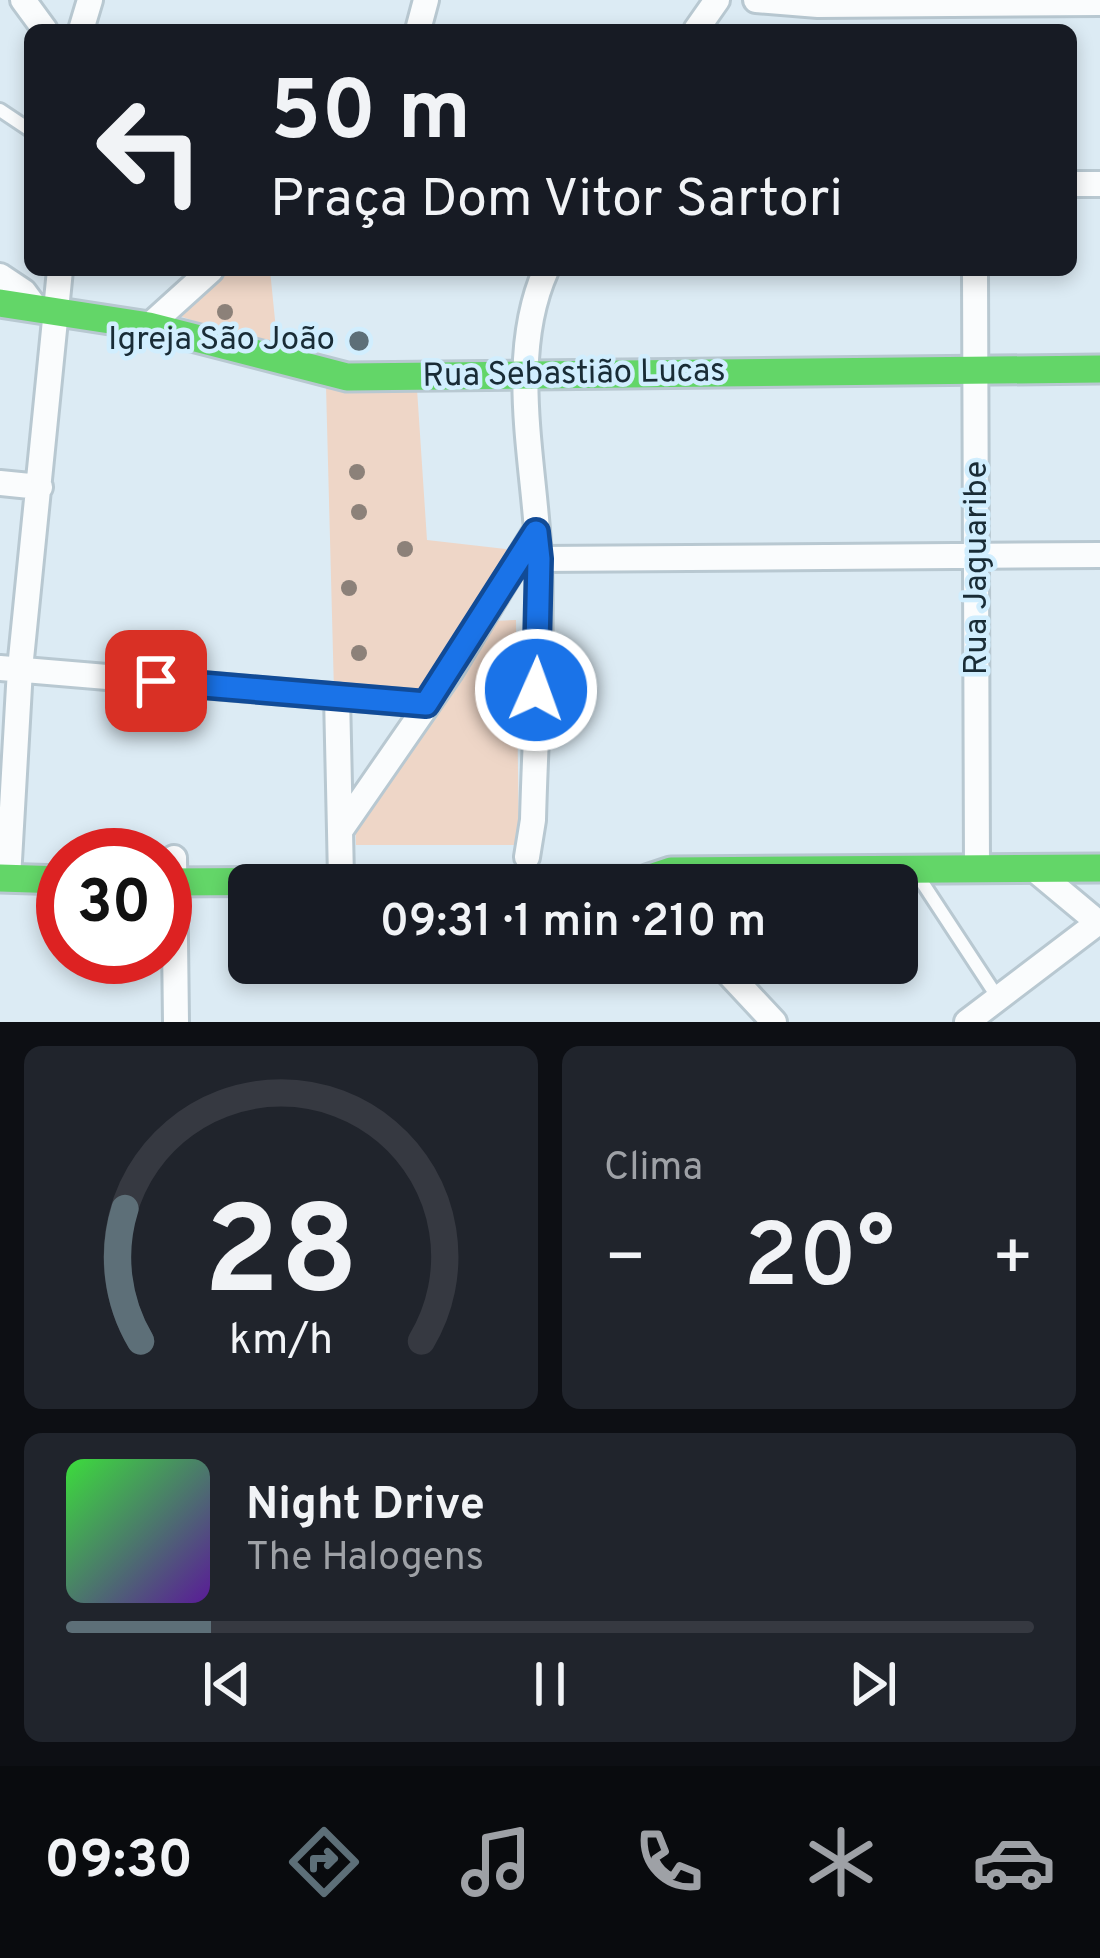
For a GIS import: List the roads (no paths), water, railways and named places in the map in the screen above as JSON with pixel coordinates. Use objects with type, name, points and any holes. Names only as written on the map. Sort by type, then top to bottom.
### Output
[{"type":"street","points":[[22,0],[40,24]]},
{"type":"street","points":[[756,0],[1088,2]]},
{"type":"street","points":[[0,276],[46,308]]},
{"type":"street","points":[[4,867],[10,669],[40,487],[46,308],[58,276]]},
{"type":"street","points":[[149,326],[204,276]]},
{"type":"street","points":[[520,864],[533,820],[539,559],[527,374],[529,322],[544,276]]},
{"type":"street","name":"Rua Jaguaribe","points":[[975,276],[977,867]]},
{"type":"street","name":"Rua Sebastião Lucas","points":[[0,303],[149,326],[347,377],[1100,369]]},
{"type":"street","points":[[0,483],[40,487]]},
{"type":"street","points":[[340,855],[426,704],[536,532]]},
{"type":"street","points":[[539,559],[1100,554]]},
{"type":"street","points":[[10,669],[426,704]]},
{"type":"street","points":[[337,696],[340,855]]},
{"type":"street","points":[[192,868],[340,855],[464,864]]},
{"type":"street","points":[[4,867],[36,861]]},
{"type":"street","points":[[4,867],[36,874]]},
{"type":"street","points":[[967,1022],[1099,922],[1033,867]]},
{"type":"street","points":[[918,868],[1100,868]]},
{"type":"street","points":[[174,984],[176,1022]]},
{"type":"street","points":[[739,984],[774,1022]]},
{"type":"lane","points":[[918,877],[998,998]]},
{"type":"place","name":"Igreja São João","points":[[359,341]]}]
